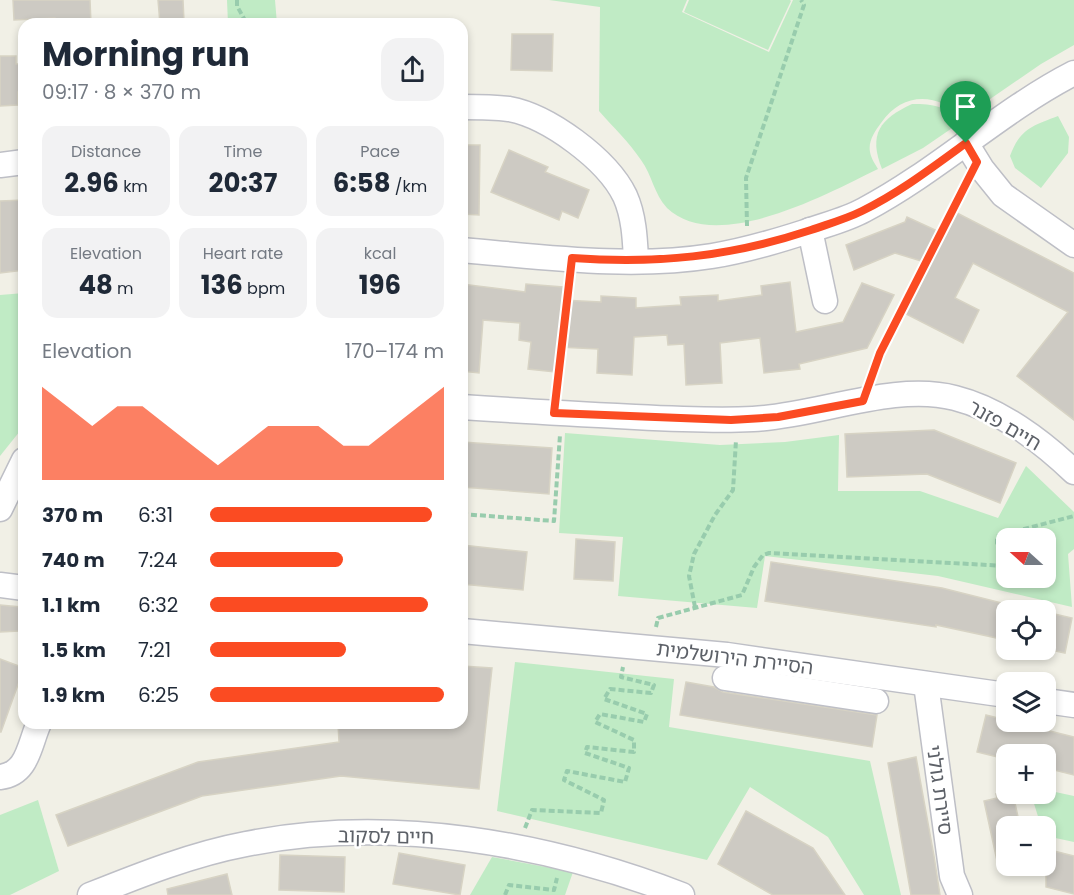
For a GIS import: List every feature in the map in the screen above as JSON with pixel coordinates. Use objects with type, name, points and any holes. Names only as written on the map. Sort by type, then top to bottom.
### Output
[{"type":"street","points":[[468,250],[636,260],[711,256],[810,230],[863,211],[910,183],[971,153],[1046,87],[1074,73]]},
{"type":"street","points":[[468,107],[509,109],[553,126],[570,138],[604,169],[624,195],[636,238],[636,260]]},
{"type":"street","points":[[971,153],[1003,195],[1074,246]]},
{"type":"street","points":[[0,165],[18,163]]},
{"type":"street","points":[[810,230],[825,301]]},
{"type":"street","name":"חיים פזנר","points":[[468,408],[737,420],[778,417],[914,393],[956,398],[989,411],[1056,455],[1074,472]]},
{"type":"street","points":[[0,509],[6,488],[18,469]]},
{"type":"street","points":[[0,585],[18,587]]},
{"type":"street","name":"הסיירת הירושלמית","points":[[468,632],[653,648],[803,678],[926,684],[996,694]]},
{"type":"street","points":[[725,678],[803,678],[876,701]]},
{"type":"street","name":"סיירת גולני","points":[[926,684],[952,876],[960,895]]},
{"type":"street","points":[[1056,702],[1074,705]]},
{"type":"street","points":[[0,777],[14,775],[21,770],[37,729]]},
{"type":"street","name":"חיים לסקוב","points":[[90,895],[125,881],[232,847],[289,837],[398,833],[468,839],[562,858],[611,871],[682,895]]},
{"type":"path","points":[[237,0],[237,6],[244,18]]},
{"type":"path","points":[[748,248],[746,178],[804,5],[801,0]]},
{"type":"path","points":[[863,401],[880,353],[971,153]]},
{"type":"path","points":[[468,514],[554,521],[557,413],[572,258]]},
{"type":"path","points":[[695,607],[689,576],[694,554],[715,515],[733,490],[737,420]]},
{"type":"path","points":[[1028,528],[1074,516]]},
{"type":"path","points":[[653,648],[658,618],[742,596],[754,567],[763,555],[769,553],[996,565]]},
{"type":"path","points":[[517,849],[532,810],[601,813],[604,800],[564,780],[567,771],[625,782],[629,768],[585,753],[587,747],[634,752],[634,740],[596,722],[600,714],[644,722],[647,714],[604,699],[610,689],[651,693],[654,685],[621,677],[627,646]]},
{"type":"path","points":[[505,895],[509,885],[554,890],[562,858]]},
{"type":"green space","points":[[227,0],[275,0],[276,18],[228,18]]},
{"type":"green space","points":[[549,0],[687,0],[682,12],[769,52],[793,0],[1074,0],[1074,45],[1041,64],[964,117],[943,103],[932,100],[921,99],[899,105],[881,123],[871,140],[871,154],[878,169],[831,192],[772,215],[742,223],[714,225],[688,221],[667,208],[641,160],[599,111],[600,7]]},
{"type":"green space","points":[[689,0],[791,1],[768,50],[684,12]]},
{"type":"green space","points":[[912,104],[939,107],[950,112],[961,122],[923,148],[882,169],[876,146],[880,129],[892,116]]},
{"type":"green space","points":[[1058,116],[1069,137],[1068,153],[1041,188],[1015,168],[1010,156],[1023,134]]},
{"type":"green space","points":[[18,294],[18,434],[0,456],[0,295]]},
{"type":"green space","points":[[565,433],[720,445],[785,442],[839,435],[838,491],[920,491],[998,518],[1026,466],[1074,512],[1074,549],[1068,554],[1072,607],[1056,603],[1056,600],[1042,600],[938,576],[765,556],[757,608],[618,596],[623,537],[559,533]]},
{"type":"green space","points":[[515,662],[674,679],[669,727],[870,761],[901,895],[864,895],[828,837],[750,787],[707,860],[497,811]]},
{"type":"green space","points":[[1056,792],[1074,796],[1074,842],[1056,838],[1056,816],[1038,816],[1034,804],[1056,804]]},
{"type":"green space","points":[[38,800],[59,871],[10,895],[0,895],[0,815]]},
{"type":"green space","points":[[492,857],[573,872],[565,895],[470,895]]},
{"type":"building","points":[[13,0],[90,0],[91,18],[18,18],[14,20]]},
{"type":"building","points":[[158,0],[183,0],[184,18],[160,18]]},
{"type":"building","points":[[512,34],[553,34],[552,71],[511,70]]},
{"type":"building","points":[[0,56],[16,56],[18,105],[0,106]]},
{"type":"building","points":[[468,145],[480,145],[479,215],[468,214]]},
{"type":"building","points":[[509,150],[548,167],[545,172],[589,190],[578,218],[562,211],[559,220],[491,192]]},
{"type":"building","points":[[18,200],[18,271],[0,273],[0,201]]},
{"type":"building","points":[[957,213],[1074,273],[1074,420],[1017,376],[1068,312],[973,263],[955,298],[979,310],[963,343],[906,314],[931,264],[895,253],[854,270],[846,245],[905,222],[907,217],[946,235]]},
{"type":"building","points":[[790,282],[796,332],[843,322],[862,283],[894,295],[867,348],[799,364],[800,369],[764,373],[760,338],[720,343],[722,383],[686,385],[684,344],[668,345],[667,335],[634,337],[632,375],[597,373],[598,349],[558,347],[555,372],[528,369],[531,342],[519,340],[520,323],[483,320],[479,373],[468,372],[468,285],[525,292],[526,284],[563,287],[562,300],[601,302],[601,296],[636,298],[636,308],[681,305],[680,297],[718,295],[718,301],[762,295],[761,286]]},
{"type":"building","points":[[934,430],[1016,463],[1000,503],[927,474],[847,477],[845,434]]},
{"type":"building","points":[[468,442],[552,448],[549,494],[468,487]]},
{"type":"building","points":[[576,539],[615,542],[613,581],[574,579]]},
{"type":"building","points":[[468,546],[527,552],[523,590],[468,585]]},
{"type":"building","points":[[771,562],[942,588],[996,602],[996,638],[936,625],[936,627],[765,601]]},
{"type":"building","points":[[0,605],[18,607],[18,631],[0,632]]},
{"type":"building","points":[[1056,614],[1072,618],[1065,653],[1056,651]]},
{"type":"building","points":[[0,659],[18,666],[18,685],[0,732]]},
{"type":"building","points":[[468,666],[492,668],[479,789],[341,776],[202,796],[68,846],[56,815],[198,762],[339,742],[338,729],[468,729]]},
{"type":"building","points":[[686,682],[714,687],[723,692],[877,715],[872,747],[680,715]]},
{"type":"building","points":[[986,715],[996,718],[996,732],[1054,732],[1074,737],[1074,775],[1056,770],[1056,744],[996,744],[996,757],[977,752]]},
{"type":"building","points":[[916,757],[940,895],[911,895],[888,763]]},
{"type":"building","points":[[996,798],[996,804],[1015,804],[1018,816],[996,816],[996,856],[984,801]]},
{"type":"building","points":[[746,811],[813,848],[845,895],[773,895],[718,864]]},
{"type":"building","points":[[1056,852],[1074,856],[1074,894],[1046,887],[1046,876],[1056,876]]},
{"type":"building","points":[[399,853],[465,865],[460,895],[393,884]]},
{"type":"building","points":[[280,855],[345,857],[344,892],[279,890]]},
{"type":"building","points":[[227,874],[232,895],[168,895],[167,889]]},
{"type":"route","points":[[966,143],[977,162],[880,353],[863,401],[778,417],[731,420],[554,413],[572,258],[610,261],[667,260],[711,256],[770,243],[863,211],[910,183],[966,143]]}]
